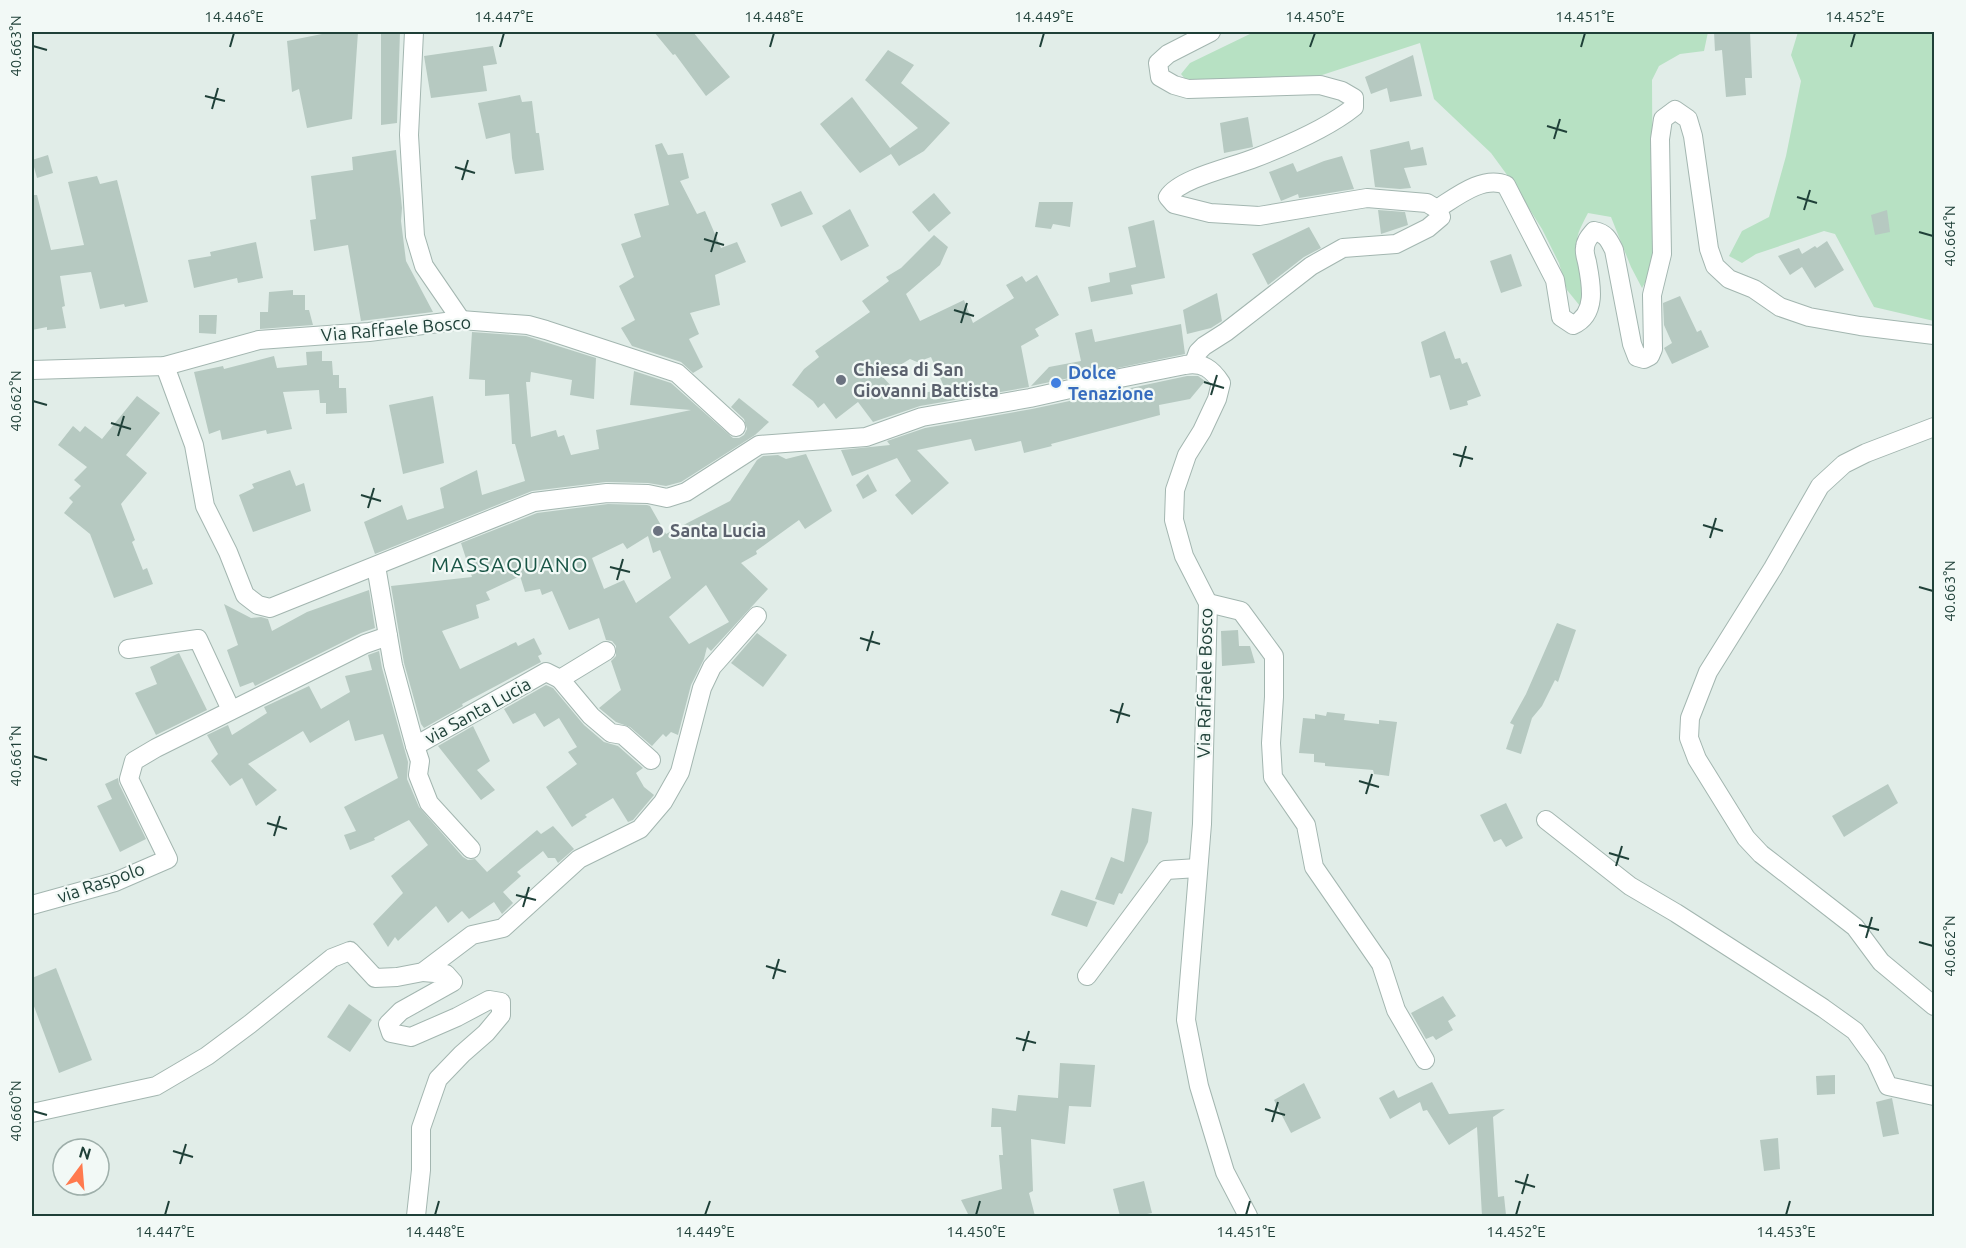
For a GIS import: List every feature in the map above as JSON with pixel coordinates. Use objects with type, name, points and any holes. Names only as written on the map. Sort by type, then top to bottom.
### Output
[{"type":"street","points":[[414,32],[409,135],[415,236],[424,266],[461,320]]},
{"type":"street","points":[[165,366],[194,445],[205,506],[228,552],[245,595],[258,605],[270,608],[534,501],[607,493],[667,498],[686,492],[759,445],[866,437],[922,417],[1030,398],[1194,363],[1198,352],[1204,346],[1226,332],[1311,266],[1343,248],[1396,244],[1428,228],[1441,217],[1437,209],[1427,203],[1367,198],[1259,216],[1210,213],[1174,204],[1168,197],[1171,191],[1183,184],[1256,158],[1338,120],[1354,107],[1354,98],[1342,91],[1320,86],[1188,89],[1174,85],[1161,77],[1158,63],[1168,54],[1211,32]]},
{"type":"street","points":[[1437,209],[1463,193],[1486,183],[1506,184],[1555,280],[1561,317],[1573,325],[1579,322],[1590,308],[1592,289],[1584,248],[1594,231],[1608,238],[1614,250],[1632,344],[1637,357],[1644,359],[1650,356],[1653,349],[1652,295],[1662,254],[1660,139],[1663,119],[1675,110],[1688,119],[1693,136],[1709,249],[1715,266],[1729,279],[1754,289],[1780,307],[1809,317],[1935,335]]},
{"type":"street","name":"Via Raffaele Bosco","points":[[32,370],[165,366],[259,340],[369,332],[461,320],[528,325],[677,373],[736,427]]},
{"type":"street","name":"Via Raffaele Bosco","points":[[1194,363],[1207,366],[1221,383],[1217,399],[1202,431],[1187,455],[1175,490],[1174,520],[1184,556],[1208,603],[1202,824],[1186,1020],[1199,1086],[1225,1172],[1248,1216]]},
{"type":"street","points":[[1935,427],[1866,453],[1844,464],[1820,486],[1773,568],[1708,672],[1689,718],[1689,738],[1697,759],[1746,838],[1761,854],[1855,927],[1881,962],[1935,1006]]},
{"type":"street","name":"via Santa Lucia","points":[[376,566],[393,665],[415,746],[546,672],[560,679]]},
{"type":"street","points":[[1208,603],[1241,611],[1274,656],[1271,743],[1273,777],[1306,825],[1314,867],[1380,964],[1396,1010],[1425,1060]]},
{"type":"street","points":[[423,972],[472,935],[503,928],[579,859],[640,829],[663,802],[680,772],[702,688],[712,667],[757,616]]},
{"type":"street","name":"via Raspolo","points":[[32,905],[115,882],[168,859],[129,780],[134,761],[365,644],[388,636]]},
{"type":"street","points":[[128,649],[198,639],[231,711]]},
{"type":"street","points":[[606,651],[560,679],[591,716],[611,733],[622,735],[651,760]]},
{"type":"street","points":[[415,746],[420,761],[418,775],[429,802],[471,849]]},
{"type":"street","points":[[1546,820],[1630,886],[1760,966],[1855,1031],[1876,1060],[1888,1086],[1935,1096]]},
{"type":"street","points":[[1087,976],[1166,870],[1198,868]]},
{"type":"street","points":[[32,1113],[156,1086],[216,1050],[332,958],[350,951],[375,978],[423,972],[446,974],[453,982],[401,1011],[388,1024],[391,1033],[411,1036],[457,1017],[489,1000],[501,1002],[501,1015],[486,1033],[438,1079],[421,1128],[421,1170],[416,1216]]},
{"type":"green space","points":[[1254,32],[1708,32],[1704,51],[1680,54],[1659,66],[1652,80],[1653,269],[1642,288],[1611,217],[1588,213],[1577,240],[1583,290],[1580,306],[1567,290],[1559,263],[1542,229],[1513,183],[1491,153],[1434,99],[1420,43],[1319,76],[1186,80],[1181,74],[1190,63]]},
{"type":"green space","points":[[1798,32],[1934,32],[1934,321],[1874,307],[1835,234],[1824,231],[1756,254],[1742,263],[1729,256],[1742,231],[1769,217],[1786,156],[1801,81],[1791,55]]},
{"type":"building","points":[[332,32],[358,32],[352,119],[307,128],[299,89],[292,92],[287,41]]},
{"type":"building","points":[[381,32],[400,32],[397,123],[381,125]]},
{"type":"building","points":[[654,32],[693,32],[730,77],[706,96],[675,54],[673,55]]},
{"type":"building","points":[[1714,32],[1750,32],[1752,78],[1745,78],[1746,95],[1726,97],[1722,50],[1715,51]]},
{"type":"building","points":[[493,46],[497,64],[483,66],[487,91],[431,98],[424,56]]},
{"type":"building","points":[[888,50],[914,65],[901,83],[950,123],[924,151],[899,166],[891,154],[860,173],[820,124],[852,97],[890,148],[918,128],[865,80]]},
{"type":"building","points":[[1413,55],[1422,96],[1390,102],[1387,88],[1371,94],[1365,77]]},
{"type":"building","points":[[520,95],[522,102],[532,101],[544,170],[515,174],[510,133],[486,139],[478,103]]},
{"type":"building","points":[[1248,117],[1253,147],[1224,153],[1220,123]]},
{"type":"building","points":[[1409,141],[1411,150],[1423,147],[1427,165],[1404,168],[1411,188],[1375,187],[1370,150]]},
{"type":"building","points":[[662,143],[668,155],[683,153],[689,178],[680,181],[697,214],[705,211],[721,248],[737,242],[746,262],[715,275],[720,305],[690,313],[699,334],[689,339],[703,367],[693,373],[681,362],[632,346],[621,328],[635,320],[619,286],[634,277],[621,244],[641,237],[634,214],[669,205],[655,145]]},
{"type":"building","points":[[396,150],[406,261],[433,312],[361,321],[348,245],[314,251],[310,220],[316,219],[311,176],[353,170],[352,157]]},
{"type":"building","points":[[48,155],[53,173],[37,178],[32,160]]},
{"type":"building","points":[[1342,156],[1354,189],[1299,198],[1298,194],[1281,201],[1269,172],[1293,163],[1297,172]]},
{"type":"building","points":[[97,176],[100,184],[117,180],[148,302],[100,309],[91,272],[60,276],[66,328],[47,330],[47,327],[32,330],[32,195],[37,195],[51,250],[84,245],[68,182]]},
{"type":"building","points":[[801,191],[813,214],[781,227],[771,204]]},
{"type":"building","points":[[934,193],[951,213],[929,232],[912,212]]},
{"type":"building","points":[[1039,202],[1073,202],[1070,227],[1053,224],[1051,229],[1035,227]]},
{"type":"building","points":[[850,209],[869,246],[841,261],[822,226]]},
{"type":"building","points":[[1378,210],[1405,212],[1408,225],[1381,234]]},
{"type":"building","points":[[1887,210],[1890,232],[1875,235],[1871,215]]},
{"type":"building","points":[[1154,220],[1165,278],[1131,285],[1133,294],[1091,302],[1088,287],[1110,282],[1109,273],[1136,267],[1128,227]]},
{"type":"building","points":[[1309,227],[1321,248],[1304,257],[1268,285],[1252,254]]},
{"type":"building","points":[[934,235],[948,247],[940,265],[906,294],[920,321],[964,300],[973,323],[1014,298],[1006,285],[1022,276],[1026,282],[1037,275],[1059,315],[1035,329],[1039,336],[1021,346],[1029,387],[920,406],[873,422],[858,402],[836,419],[824,403],[818,408],[813,401],[792,385],[804,369],[819,357],[815,351],[870,312],[862,301],[889,281],[886,277],[901,268]],"holes":[[[931,357],[945,389],[901,397],[882,376],[910,359],[917,362]]]},
{"type":"building","points":[[1827,241],[1844,270],[1815,288],[1802,267],[1790,275],[1778,256],[1799,248],[1802,254]]},
{"type":"building","points":[[256,242],[263,278],[238,283],[237,278],[194,288],[188,260],[211,256],[210,252]]},
{"type":"building","points":[[1511,254],[1522,286],[1501,293],[1490,261]]},
{"type":"building","points":[[293,290],[293,295],[305,295],[305,310],[309,310],[313,325],[260,329],[260,312],[268,312],[269,292]]},
{"type":"building","points":[[1217,293],[1222,321],[1211,328],[1187,334],[1183,310]]},
{"type":"building","points":[[1680,296],[1697,332],[1701,330],[1709,347],[1672,364],[1664,348],[1672,343],[1664,325],[1663,303]]},
{"type":"building","points":[[199,315],[217,315],[216,334],[199,333]]},
{"type":"building","points":[[1181,324],[1185,354],[1031,386],[1049,367],[1081,361],[1075,333],[1092,329],[1095,342]]},
{"type":"building","points":[[1445,331],[1455,359],[1460,358],[1462,364],[1467,362],[1481,396],[1467,401],[1468,405],[1450,410],[1440,375],[1430,378],[1421,342]]},
{"type":"building","points":[[472,332],[526,336],[596,358],[594,399],[570,395],[572,380],[531,372],[530,382],[526,382],[531,437],[556,430],[558,437],[564,435],[571,455],[599,449],[596,430],[691,410],[630,405],[634,371],[671,383],[733,438],[744,435],[747,429],[744,419],[731,407],[739,398],[769,422],[755,435],[681,482],[666,486],[606,482],[532,491],[375,554],[364,522],[402,505],[407,520],[444,508],[440,488],[477,470],[482,495],[525,481],[515,444],[512,444],[509,394],[485,396],[485,380],[469,379]]},
{"type":"building","points":[[322,351],[322,361],[332,361],[333,375],[339,375],[339,388],[346,388],[347,413],[326,414],[326,403],[320,403],[319,390],[283,392],[292,429],[267,434],[266,430],[222,440],[220,430],[209,434],[194,372],[223,366],[224,369],[274,356],[277,368],[307,365],[306,352]]},
{"type":"building","points":[[1187,376],[1198,376],[1205,381],[1190,399],[1159,405],[1160,415],[1051,444],[1052,446],[1024,453],[1021,441],[975,451],[971,439],[917,450],[949,483],[912,515],[895,495],[911,481],[897,458],[852,476],[841,450],[890,445],[887,441],[925,428],[1032,409]]},
{"type":"building","points":[[137,396],[160,413],[126,455],[147,473],[121,504],[135,540],[132,542],[143,570],[147,568],[153,584],[114,598],[90,534],[64,513],[73,502],[69,498],[81,486],[74,480],[87,467],[58,445],[73,426],[80,432],[85,426],[102,439]]},
{"type":"building","points":[[433,396],[444,463],[403,474],[389,405]]},
{"type":"building","points":[[806,454],[832,511],[805,529],[799,520],[756,551],[757,554],[741,563],[768,589],[711,651],[707,647],[704,659],[691,685],[678,735],[671,732],[666,737],[663,734],[652,746],[630,727],[616,722],[599,708],[621,690],[611,661],[616,656],[616,646],[612,641],[606,640],[599,618],[569,630],[552,591],[542,595],[540,589],[525,592],[520,576],[486,592],[490,600],[476,605],[479,618],[442,631],[460,669],[516,642],[518,646],[534,638],[542,654],[538,656],[541,662],[462,704],[463,706],[424,728],[421,724],[404,663],[391,586],[472,577],[461,543],[537,513],[608,504],[647,505],[650,506],[666,534],[730,501],[757,460],[763,456],[778,455],[786,459]],"holes":[[[648,536],[653,553],[660,550],[671,578],[636,603],[624,580],[604,589],[592,558],[623,543],[627,549]],[[706,585],[729,622],[689,644],[669,617]]]},
{"type":"building","points":[[290,470],[296,486],[304,483],[311,511],[253,532],[239,495],[254,488],[252,484]]},
{"type":"building","points":[[868,474],[877,491],[863,499],[856,485]]},
{"type":"building","points":[[369,590],[375,628],[255,686],[253,682],[240,687],[227,650],[238,645],[224,604],[251,618],[268,619],[272,631],[307,612]]},
{"type":"building","points":[[1557,623],[1576,630],[1558,682],[1555,680],[1542,706],[1532,718],[1521,754],[1506,749],[1514,725],[1510,723],[1526,694]]},
{"type":"building","points":[[1238,630],[1239,646],[1250,646],[1255,663],[1222,666],[1221,631]]},
{"type":"building","points":[[757,633],[787,655],[763,687],[731,663]]},
{"type":"building","points":[[379,651],[408,762],[407,779],[419,807],[463,857],[468,860],[475,859],[487,872],[537,830],[541,834],[553,826],[574,849],[558,863],[555,858],[548,858],[543,851],[517,872],[521,876],[503,892],[513,903],[502,914],[494,902],[469,919],[462,911],[448,923],[436,906],[398,941],[395,937],[388,947],[373,924],[403,893],[391,876],[428,845],[409,820],[374,838],[375,840],[350,850],[344,835],[356,831],[344,807],[398,778],[383,734],[355,741],[349,720],[310,743],[303,731],[248,764],[277,790],[256,806],[242,778],[230,786],[211,761],[218,754],[207,735],[228,725],[232,735],[267,713],[264,707],[309,686],[321,709],[350,692],[345,676],[372,670],[368,655]]},
{"type":"building","points":[[179,653],[207,710],[156,735],[135,693],[157,684],[150,667]]},
{"type":"building","points":[[546,685],[553,688],[584,725],[604,742],[618,746],[643,768],[636,773],[644,787],[654,795],[633,820],[628,822],[613,798],[585,815],[587,817],[572,827],[546,787],[577,764],[568,752],[577,747],[559,718],[544,727],[535,713],[513,724],[504,709]]},
{"type":"building","points":[[1327,712],[1345,714],[1344,720],[1379,724],[1379,720],[1397,722],[1389,776],[1374,774],[1373,770],[1325,766],[1325,763],[1314,762],[1314,754],[1299,753],[1303,718],[1315,719],[1315,714],[1326,716]]},
{"type":"building","points":[[473,726],[490,761],[477,770],[495,790],[481,800],[438,746]]},
{"type":"building","points":[[118,778],[146,839],[120,852],[97,806],[112,799],[105,784]]},
{"type":"building","points":[[1888,784],[1898,803],[1844,837],[1832,816]]},
{"type":"building","points":[[1506,803],[1523,838],[1506,847],[1501,839],[1494,842],[1480,815]]},
{"type":"building","points":[[1132,808],[1152,812],[1148,842],[1122,894],[1119,893],[1114,905],[1095,899],[1111,857],[1124,862]]},
{"type":"building","points":[[1061,890],[1097,902],[1087,927],[1051,915]]},
{"type":"building","points":[[56,968],[92,1060],[59,1073],[32,1001],[32,978]]},
{"type":"building","points":[[1443,996],[1456,1016],[1448,1021],[1453,1030],[1436,1040],[1433,1036],[1426,1039],[1411,1013]]},
{"type":"building","points":[[349,1004],[372,1020],[350,1052],[327,1037]]},
{"type":"building","points":[[1060,1063],[1095,1065],[1091,1107],[1069,1106],[1065,1144],[1031,1139],[1033,1191],[1029,1193],[1035,1216],[969,1216],[961,1200],[1002,1189],[999,1155],[1003,1155],[1001,1127],[991,1127],[992,1108],[1016,1111],[1018,1095],[1058,1098]]},
{"type":"building","points":[[1835,1075],[1835,1094],[1817,1095],[1816,1076]]},
{"type":"building","points":[[1432,1082],[1449,1114],[1505,1109],[1493,1117],[1498,1197],[1504,1196],[1506,1215],[1482,1216],[1477,1127],[1449,1145],[1427,1110],[1423,1111],[1420,1102],[1390,1119],[1379,1098],[1394,1090],[1398,1098]]},
{"type":"building","points":[[1304,1083],[1321,1118],[1291,1133],[1274,1100]]},
{"type":"building","points":[[1892,1098],[1899,1134],[1883,1137],[1876,1102]]},
{"type":"building","points":[[1778,1138],[1780,1169],[1764,1171],[1760,1140]]},
{"type":"building","points":[[1144,1181],[1152,1213],[1120,1216],[1113,1189]]},
{"type":"place","name":"Chiesa di San Giovanni Battista","points":[[841,380]]},
{"type":"place","name":"Dolce Tenazione","points":[[1056,383]]},
{"type":"place","name":"Santa Lucia","points":[[658,531]]},
{"type":"district","name":"MASSAQUANO","points":[[510,565]]}]
